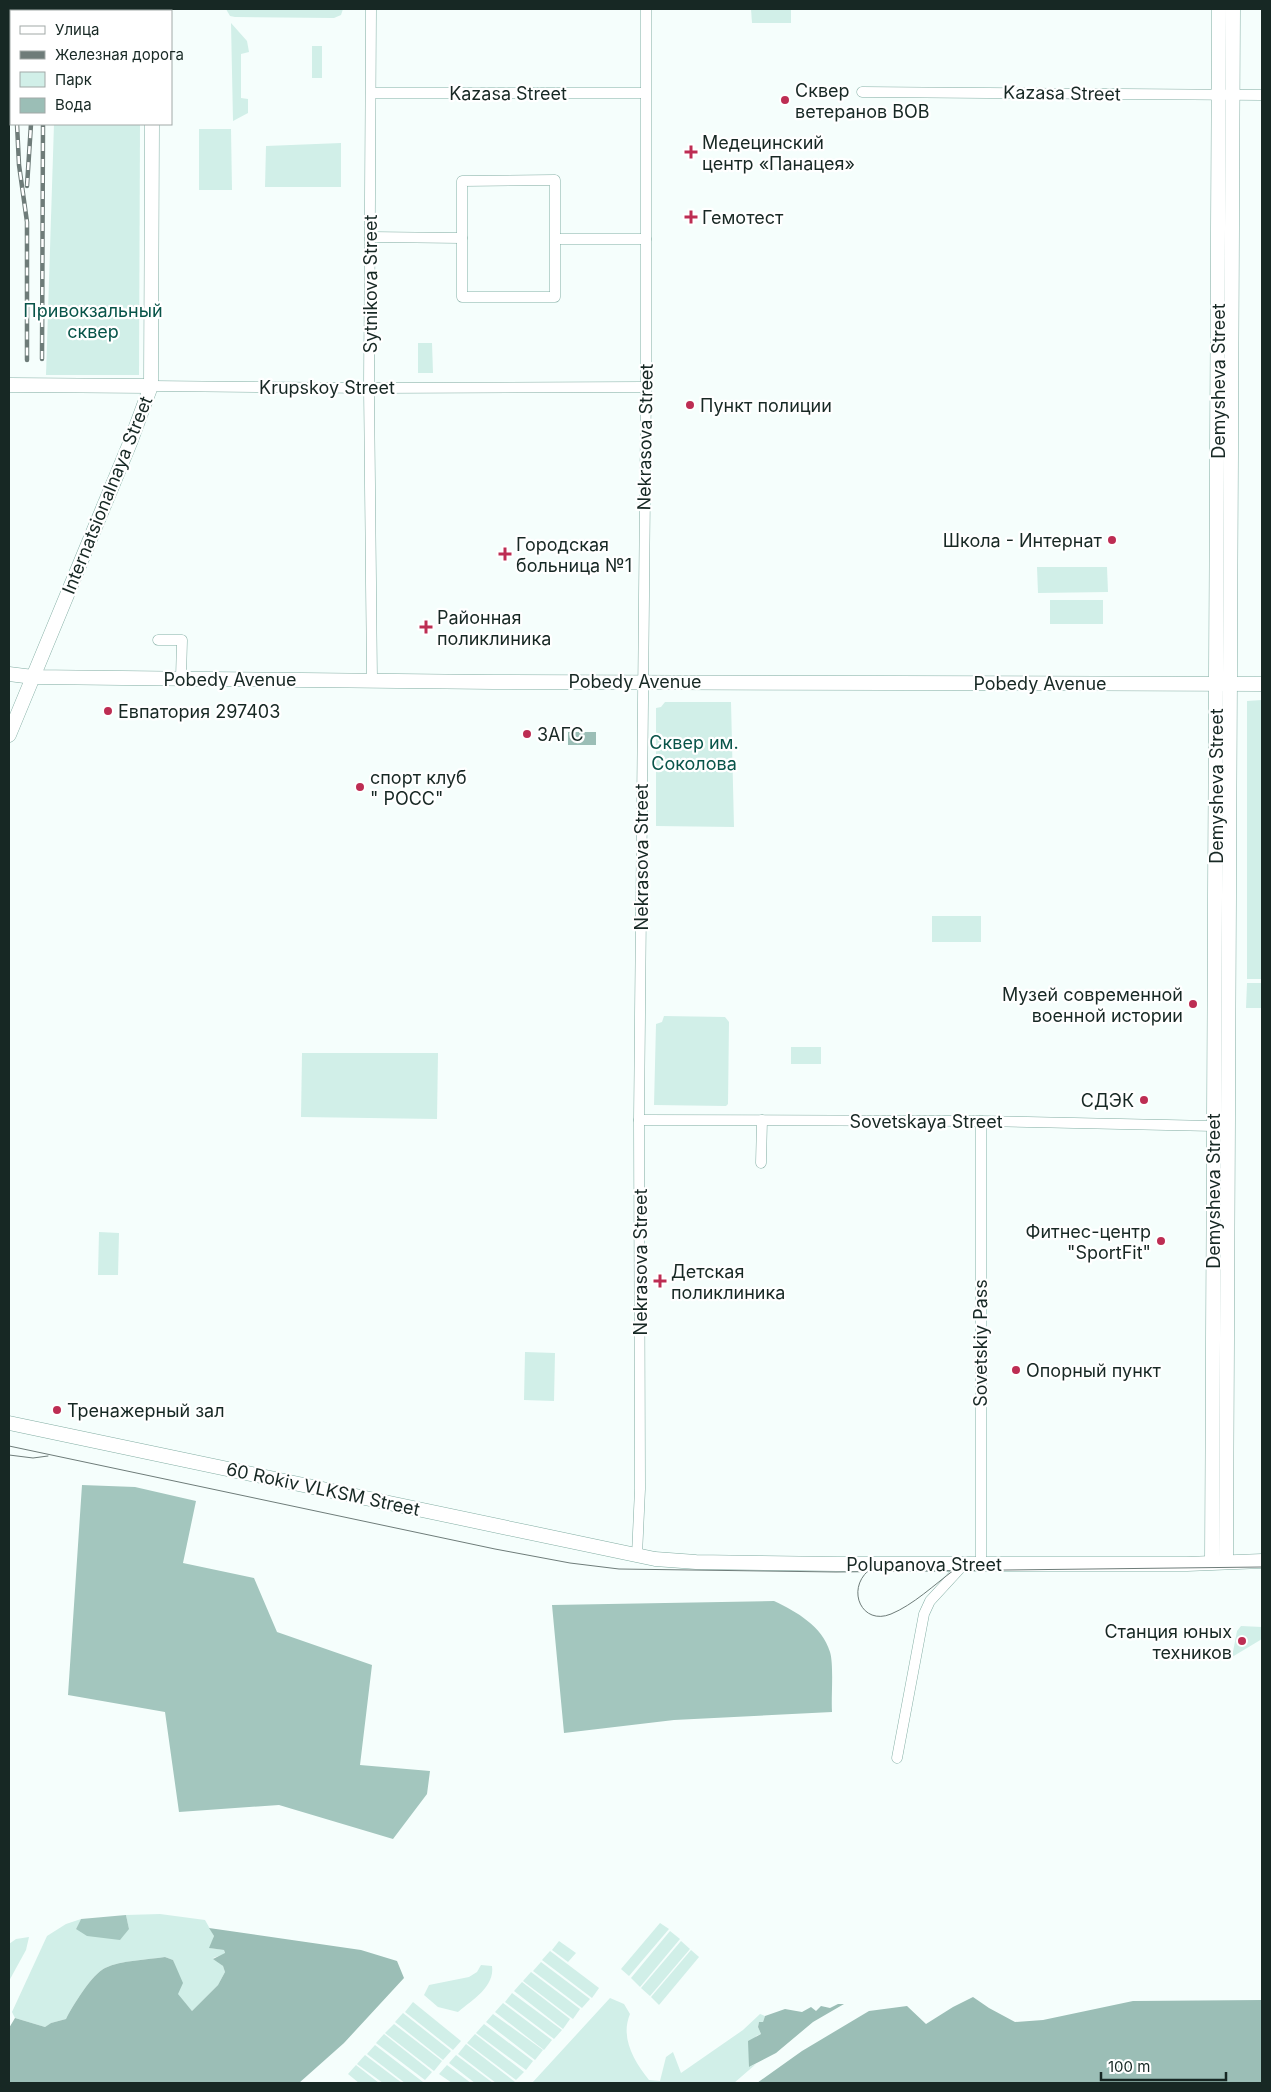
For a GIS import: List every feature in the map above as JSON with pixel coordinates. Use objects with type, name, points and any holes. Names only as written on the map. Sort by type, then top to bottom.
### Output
[{"type":"street","name":"Sytnikova Street","points":[[371,9],[369,388],[372,680]]},
{"type":"street","name":"Nekrasova Street","points":[[638,1555],[640,1489],[639,1120],[642,681],[646,387],[646,9]]},
{"type":"street","name":"Demysheva Street","points":[[1219,9],[1218,95],[1224,684]]},
{"type":"street","name":"Demysheva Street","points":[[1219,1562],[1220,1125],[1224,684],[1234,94],[1233,9]]},
{"type":"street","name":"Kazasa Street","points":[[371,93],[646,92]]},
{"type":"street","name":"Kazasa Street","points":[[862,92],[1262,95]]},
{"type":"street","name":"Internatsionalnaya Street","points":[[9,735],[130,443],[151,386],[152,125]]},
{"type":"street","points":[[555,180],[556,239],[554,297],[462,297],[462,238],[462,181],[555,180]]},
{"type":"street","points":[[370,237],[462,238]]},
{"type":"street","points":[[556,239],[646,239]]},
{"type":"street","name":"Krupskoy Street","points":[[9,385],[369,388],[646,387]]},
{"type":"street","points":[[158,640],[182,640],[181,678]]},
{"type":"street","name":"Pobedy Avenue","points":[[9,674],[33,677],[372,680],[1262,684]]},
{"type":"street","name":"Sovetskaya Street","points":[[639,1120],[1220,1125]]},
{"type":"street","points":[[762,1120],[762,1163]]},
{"type":"street","name":"Sovetskiy Pass","points":[[981,1122],[981,1564]]},
{"type":"street","name":"60 Rokiv VLKSM Street","points":[[9,1423],[570,1543],[638,1555]]},
{"type":"street","name":"Polupanova Street","points":[[638,1555],[655,1559],[696,1562],[981,1564],[1262,1561]]},
{"type":"street","points":[[896,1758],[924,1614],[930,1601],[964,1564]]},
{"type":"green space","points":[[226,9],[343,9],[341,15],[334,18],[235,17],[230,16]]},
{"type":"green space","points":[[751,9],[791,9],[791,23],[752,23]]},
{"type":"green space","points":[[231,23],[247,41],[249,52],[241,54],[241,98],[248,99],[248,113],[233,121]]},
{"type":"green space","points":[[312,46],[322,46],[322,78],[312,78]]},
{"type":"green space","name":"Привокзальный сквер","points":[[54,125],[140,125],[139,375],[46,375]]},
{"type":"green space","points":[[199,129],[231,129],[232,190],[199,190]]},
{"type":"green space","points":[[341,143],[341,187],[265,187],[266,146]]},
{"type":"green space","points":[[418,343],[432,343],[433,373],[418,373]]},
{"type":"green space","points":[[1037,567],[1107,567],[1108,592],[1038,593]]},
{"type":"green space","points":[[1050,600],[1103,600],[1103,624],[1050,624]]},
{"type":"green space","points":[[1262,700],[1262,979],[1247,979],[1247,701]]},
{"type":"green space","name":"Сквер им. Соколова","points":[[665,702],[731,702],[734,827],[656,826],[656,708],[661,707]]},
{"type":"green space","points":[[932,916],[981,916],[981,942],[932,942]]},
{"type":"green space","points":[[1247,983],[1262,983],[1262,1008],[1246,1008]]},
{"type":"green space","points":[[664,1016],[725,1017],[729,1022],[728,1104],[726,1106],[654,1105],[656,1024],[662,1022]]},
{"type":"green space","points":[[791,1047],[821,1047],[821,1064],[791,1064]]},
{"type":"green space","points":[[302,1053],[438,1053],[437,1119],[301,1117]]},
{"type":"green space","points":[[99,1232],[119,1233],[118,1275],[98,1275]]},
{"type":"green space","points":[[525,1352],[555,1353],[554,1401],[524,1400]]},
{"type":"green space","points":[[1241,1626],[1262,1627],[1262,1639],[1232,1657],[1237,1631]]},
{"type":"green space","points":[[160,1914],[205,1920],[214,1936],[210,1948],[224,1950],[225,1954],[213,1958],[223,1966],[225,1972],[218,1985],[192,2011],[177,1994],[179,1986],[173,1960],[165,1957],[112,1965],[100,1971],[78,1999],[66,2019],[51,2023],[45,2027],[15,2018],[12,2012],[47,1936],[66,1924],[81,1919],[76,1929],[129,1929],[126,1915]]},
{"type":"green space","points":[[660,1923],[669,1929],[629,1976],[621,1969]]},
{"type":"green space","points":[[670,1931],[680,1939],[640,1987],[631,1978]]},
{"type":"green space","points":[[29,1937],[26,1950],[9,1981],[9,1944],[16,1939]]},
{"type":"green space","points":[[559,1941],[576,1953],[568,1962],[552,1950]]},
{"type":"green space","points":[[681,1941],[690,1949],[650,1996],[641,1988]]},
{"type":"green space","points":[[691,1950],[699,1957],[659,2005],[651,1997]]},
{"type":"green space","points":[[550,1951],[599,1988],[592,1998],[542,1960]]},
{"type":"green space","points":[[541,1962],[590,1999],[582,2008],[533,1971]]},
{"type":"green space","points":[[481,1965],[492,1966],[490,1980],[476,1998],[458,2012],[438,2007],[424,1995],[429,1985],[469,1977],[477,1972]]},
{"type":"green space","points":[[531,1972],[580,2009],[573,2019],[523,1981]]},
{"type":"green space","points":[[522,1982],[570,2019],[563,2029],[514,1991]]},
{"type":"green space","points":[[512,1993],[562,2030],[554,2039],[505,2002]]},
{"type":"green space","points":[[610,1998],[624,2004],[630,2014],[627,2032],[630,2049],[638,2065],[649,2080],[660,2081],[666,2057],[673,2052],[681,2073],[743,2030],[760,2014],[765,2016],[763,2022],[759,2022],[758,2027],[761,2034],[756,2036],[749,2067],[756,2064],[734,2083],[532,2083]]},
{"type":"green space","points":[[413,2002],[461,2041],[453,2050],[405,2012]]},
{"type":"green space","points":[[503,2003],[552,2040],[544,2050],[495,2012]]},
{"type":"green space","points":[[403,2013],[451,2051],[443,2060],[395,2022]]},
{"type":"green space","points":[[493,2014],[543,2050],[535,2060],[486,2022]]},
{"type":"green space","points":[[394,2024],[442,2061],[434,2071],[385,2033]]},
{"type":"green space","points":[[484,2024],[533,2061],[526,2070],[476,2033]]},
{"type":"green space","points":[[384,2034],[432,2072],[425,2080],[376,2043]]},
{"type":"green space","points":[[475,2034],[524,2072],[516,2080],[467,2043]]},
{"type":"green space","points":[[466,2044],[515,2082],[496,2083],[458,2054]]},
{"type":"green space","points":[[375,2045],[423,2082],[405,2083],[367,2054]]},
{"type":"green space","points":[[365,2055],[402,2083],[383,2083],[357,2064]]},
{"type":"green space","points":[[456,2055],[493,2083],[475,2083],[449,2063]]},
{"type":"green space","points":[[356,2065],[379,2083],[359,2083],[348,2074]]},
{"type":"green space","points":[[447,2065],[471,2083],[452,2083],[439,2074]]},
{"type":"shaded area","points":[[82,1485],[135,1487],[196,1501],[183,1563],[254,1578],[277,1632],[372,1665],[360,1765],[430,1771],[427,1794],[393,1839],[279,1805],[179,1812],[165,1712],[68,1695]]},
{"type":"shaded area","points":[[774,1601],[808,1621],[815,1627],[826,1643],[832,1665],[832,1712],[674,1720],[564,1733],[552,1605]]},
{"type":"shaded area","points":[[126,1915],[129,1929],[120,1940],[87,1936],[76,1929],[81,1919]]},
{"type":"water","points":[[568,732],[596,732],[596,745],[568,745]]},
{"type":"water","points":[[209,1928],[361,1950],[397,1961],[404,1978],[344,2043],[299,2083],[9,2083],[9,2028],[15,2018],[45,2027],[51,2023],[66,2019],[94,1977],[100,1971],[112,1965],[165,1957],[173,1960],[183,1983],[178,1994],[192,2011],[218,1985],[225,1972],[223,1966],[213,1959],[225,1953],[224,1950],[209,1948],[214,1936]]},
{"type":"water","points":[[973,1997],[1015,2022],[1043,2020],[1133,2001],[1262,2000],[1262,2083],[757,2083],[802,2051],[869,2011],[907,2006],[926,2024]]},
{"type":"water","points":[[838,2004],[844,2004],[813,2022],[776,2053],[749,2067],[748,2041],[761,2034],[758,2027],[759,2022],[763,2022],[765,2016],[785,2009],[802,2012],[811,2007],[816,2011],[821,2006],[830,2008]]},
{"type":"tram line","points":[[9,1446],[495,1549],[570,1563],[619,1569],[836,1572],[1262,1567]]},
{"type":"tram line","points":[[9,1455],[33,1458],[48,1456]]},
{"type":"tram line","points":[[868,1571],[861,1579],[858,1587],[860,1604],[865,1611],[872,1615],[881,1616],[891,1614],[907,1605],[954,1570]]},
{"type":"railway","points":[[17,125],[19,165],[27,222],[27,360]]},
{"type":"railway","points":[[27,186],[31,125]]},
{"type":"railway","points":[[42,359],[43,125]]},
{"type":"place","name":"Сквер ветеранов ВОВ","points":[[785,100]]},
{"type":"place","name":"Медецинский центр «Панацея»","points":[[691,152]]},
{"type":"place","name":"Гемотест","points":[[691,217]]},
{"type":"place","name":"Пункт полиции","points":[[690,405]]},
{"type":"place","name":"Школа - Интернат","points":[[1112,540]]},
{"type":"place","name":"Городская больница №1","points":[[505,554]]},
{"type":"place","name":"Районная поликлиника","points":[[426,627]]},
{"type":"place","name":"Евпатория 297403","points":[[108,711]]},
{"type":"place","name":"ЗАГС","points":[[527,734]]},
{"type":"place","name":"спорт клуб \" РОСС\"","points":[[360,787]]},
{"type":"place","name":"Музей современной военной истории","points":[[1193,1004]]},
{"type":"place","name":"СДЭК","points":[[1144,1100]]},
{"type":"place","name":"Фитнес-центр \"SportFit\"","points":[[1161,1241]]},
{"type":"place","name":"Детская поликлиника","points":[[660,1281]]},
{"type":"place","name":"Опорный пункт","points":[[1016,1370]]},
{"type":"place","name":"Тренажерный зал","points":[[57,1410]]},
{"type":"place","name":"Станция юных техников","points":[[1242,1641]]}]
